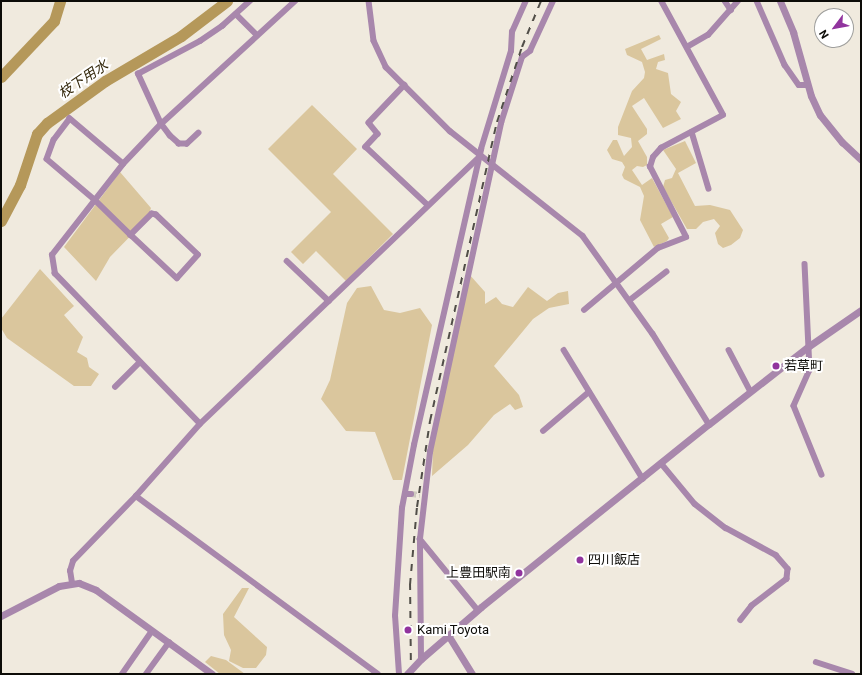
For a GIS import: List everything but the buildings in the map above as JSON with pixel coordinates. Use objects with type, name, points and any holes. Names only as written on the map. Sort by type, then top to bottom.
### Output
[{"type":"street","points":[[199,133],[190,142],[179,144],[161,124],[138,74],[140,71],[200,41],[236,14],[250,1]]},
{"type":"street","points":[[200,424],[52,269],[52,255],[94,199],[123,164],[161,124],[294,1]]},
{"type":"street","points":[[369,1],[375,47],[386,66],[450,131],[480,156],[493,164],[577,230],[618,282],[709,424]]},
{"type":"street","points":[[399,674],[395,616],[408,494],[480,156],[511,51],[512,32],[526,1]]},
{"type":"street","points":[[421,659],[420,539],[422,495],[430,452],[461,299],[493,164],[501,123],[522,58],[530,51],[553,1]]},
{"type":"street","points":[[584,310],[658,248],[686,237],[650,167],[653,157],[661,148],[692,132],[724,112],[661,1]]},
{"type":"street","points":[[725,1],[731,10]]},
{"type":"street","points":[[687,47],[708,35],[738,1]]},
{"type":"street","points":[[757,1],[785,65],[799,85],[808,85]]},
{"type":"street","points":[[780,1],[793,32],[808,85],[825,121],[861,160]]},
{"type":"street","points":[[236,14],[257,35]]},
{"type":"street","points":[[405,85],[369,123],[378,134],[366,147],[428,205]]},
{"type":"street","points":[[123,164],[70,119],[54,140],[47,161],[94,199],[131,235],[177,278],[198,255],[156,215],[152,214],[131,235]]},
{"type":"street","points":[[692,132],[709,189]]},
{"type":"street","points":[[72,583],[70,571],[73,561],[136,496],[200,424],[480,156]]},
{"type":"street","points":[[287,261],[329,301]]},
{"type":"street","points":[[805,264],[810,370],[794,406],[822,475]]},
{"type":"street","points":[[630,300],[666,272]]},
{"type":"street","points":[[407,674],[421,659],[478,610],[709,424],[809,346],[861,310]]},
{"type":"street","points":[[564,350],[643,478]]},
{"type":"street","points":[[729,350],[751,392]]},
{"type":"street","points":[[115,388],[140,362]]},
{"type":"street","points":[[543,431],[589,392]]},
{"type":"street","points":[[661,463],[695,504],[726,528],[776,556],[788,569],[787,579],[770,595],[752,606],[741,620]]},
{"type":"street","points":[[136,496],[378,674]]},
{"type":"street","points":[[420,539],[478,610]]},
{"type":"street","points":[[1,616],[59,586],[72,583],[96,590],[212,674]]},
{"type":"street","points":[[122,674],[152,631]]},
{"type":"street","points":[[448,635],[472,674]]},
{"type":"street","points":[[146,674],[169,642]]},
{"type":"street","points":[[816,662],[852,674]]},
{"type":"shaded area","points":[[659,35],[661,39],[641,49],[647,60],[664,54],[665,60],[658,62],[656,69],[668,73],[671,94],[681,102],[676,111],[681,119],[663,128],[644,98],[632,106],[647,129],[647,134],[638,141],[647,157],[647,165],[643,167],[637,166],[632,170],[642,185],[652,178],[673,217],[661,224],[669,238],[667,241],[654,247],[640,220],[644,196],[640,187],[624,179],[622,175],[625,167],[622,162],[612,159],[607,150],[613,140],[617,140],[624,156],[632,147],[631,138],[618,135],[618,127],[632,91],[644,78],[645,72],[642,62],[627,55],[625,49]]},
{"type":"shaded area","points":[[312,105],[357,149],[333,174],[393,234],[346,281],[316,251],[303,264],[291,252],[331,212],[268,149]]},
{"type":"shaded area","points":[[685,141],[696,163],[678,173],[695,206],[710,205],[730,210],[743,230],[740,238],[731,245],[723,248],[718,244],[715,233],[720,226],[714,219],[703,222],[696,229],[687,229],[663,187],[665,180],[672,178],[676,169],[663,150]]},
{"type":"shaded area","points":[[120,172],[151,208],[147,219],[110,257],[96,281],[64,247]]},
{"type":"shaded area","points":[[40,269],[74,306],[64,315],[83,337],[77,352],[87,358],[89,367],[99,374],[91,386],[74,386],[7,338],[1,328],[1,319]]},
{"type":"shaded area","points":[[469,274],[485,292],[485,304],[496,297],[502,304],[513,307],[528,287],[547,301],[558,293],[568,291],[569,304],[549,308],[533,319],[494,366],[519,395],[523,407],[515,410],[510,404],[494,415],[468,445],[432,476],[433,449]]},
{"type":"shaded area","points":[[371,286],[384,310],[400,313],[420,308],[432,325],[402,480],[393,480],[375,432],[346,431],[321,399],[330,380],[347,303],[357,288]]},
{"type":"shaded area","points":[[242,588],[249,588],[234,617],[267,647],[266,655],[256,668],[243,668],[229,661],[231,650],[224,635],[223,614]]},
{"type":"shaded area","points":[[211,656],[226,660],[245,674],[220,674],[205,662]]},
{"type":"waterway","points":[[1,77],[54,21],[60,1]]},
{"type":"waterway","name":"枝下用水","points":[[1,221],[20,185],[37,134],[47,123],[105,81],[181,36],[227,1]]},
{"type":"tunnel","points":[[411,494],[420,495]]},
{"type":"railway","points":[[411,674],[410,585],[417,507],[430,421],[497,122],[522,47],[541,1]]},
{"type":"place","name":"若草町","points":[[776,366]]},
{"type":"place","name":"四川飯店","points":[[580,560]]},
{"type":"place","name":"上豊田駅南","points":[[519,573]]},
{"type":"place","name":"Kami Toyota","points":[[408,630]]}]
